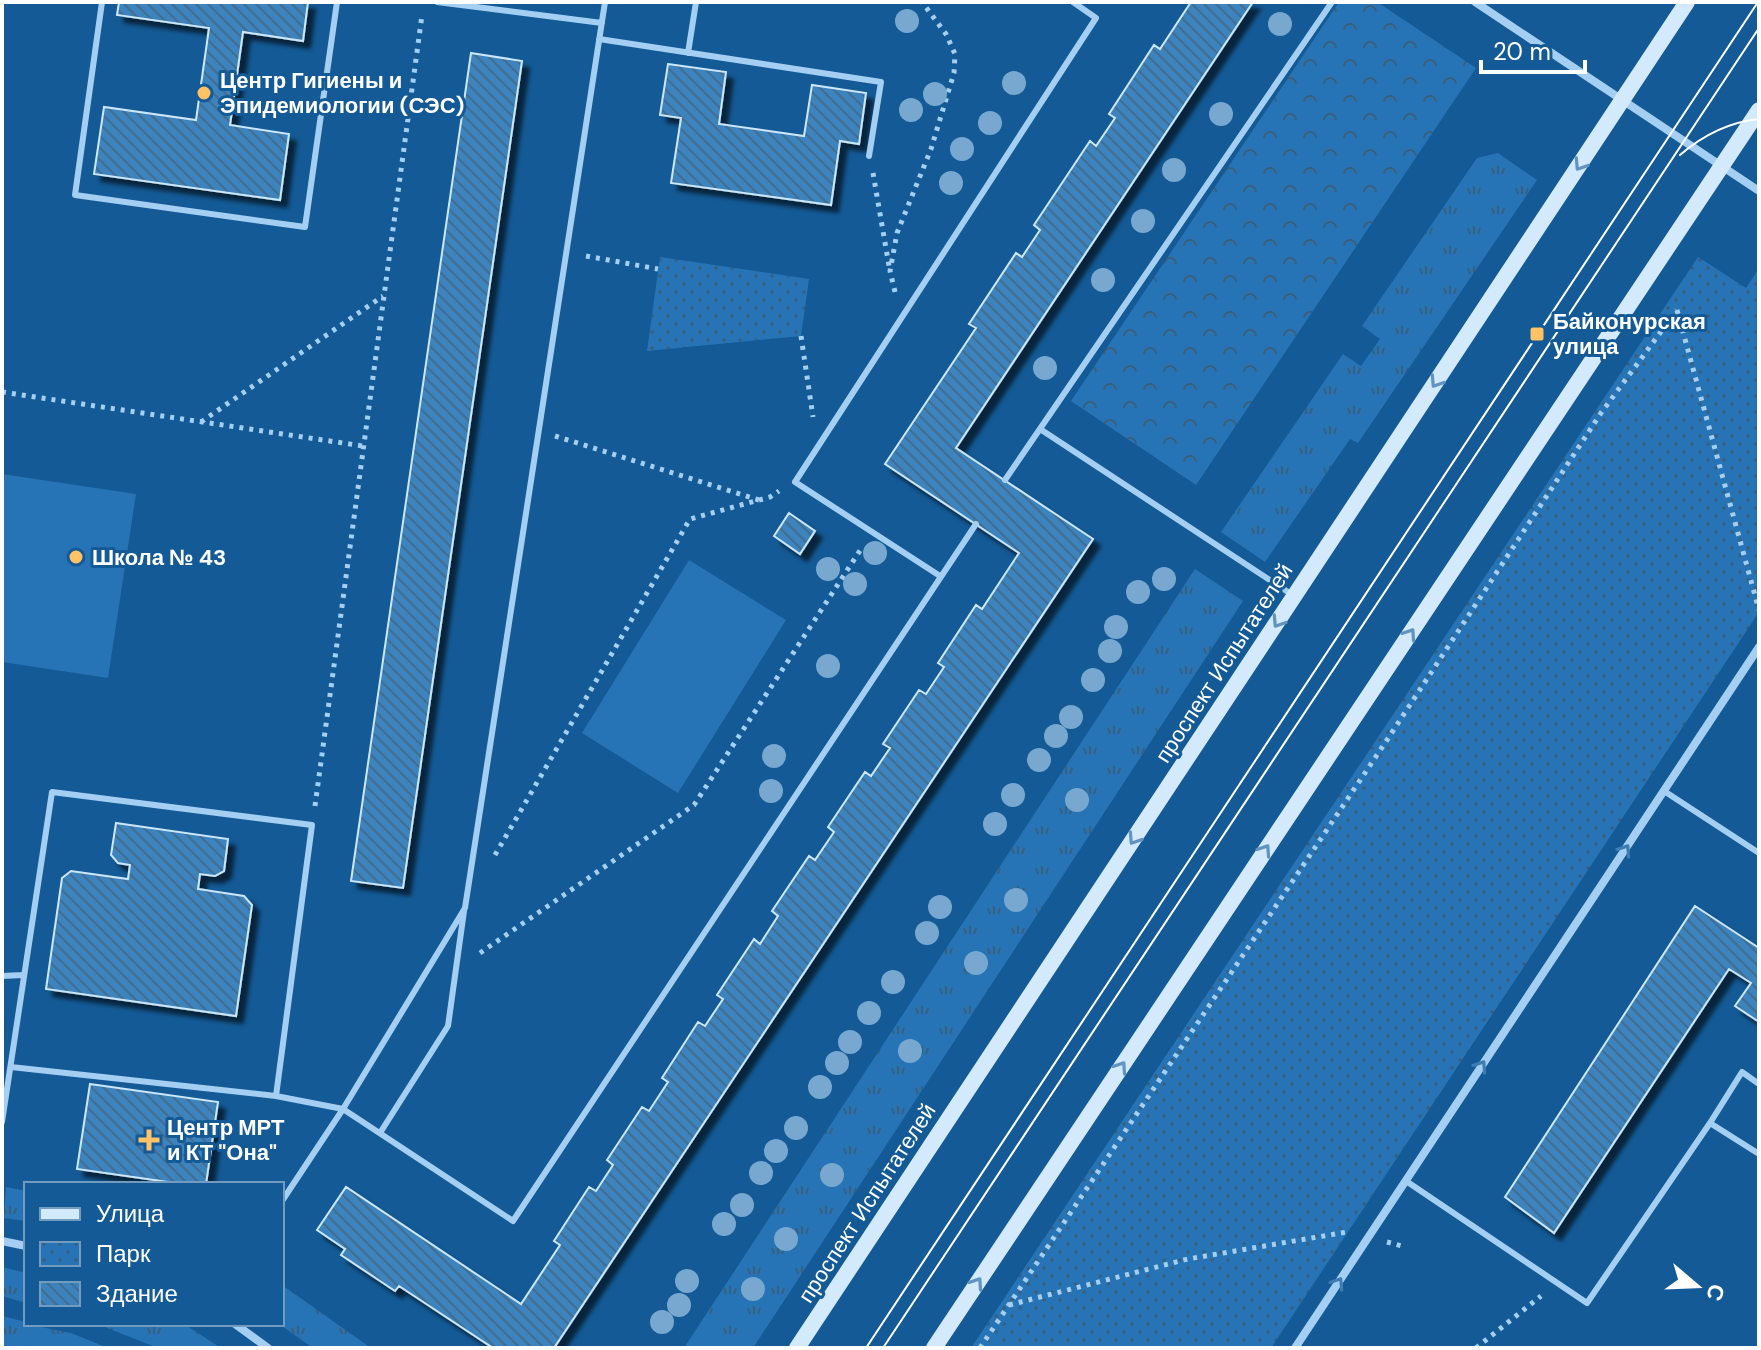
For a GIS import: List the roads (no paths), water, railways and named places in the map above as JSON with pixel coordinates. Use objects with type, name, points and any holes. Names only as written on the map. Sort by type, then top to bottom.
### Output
[{"type":"main road","name":"проспект Испытателей","points":[[797,1348],[1687,2]]},
{"type":"main road","points":[[934,1348],[1759,110]]},
{"type":"street","points":[[1475,2],[1759,191]]},
{"type":"street","points":[[1295,1348],[1759,647]]},
{"type":"street","points":[[2,1241],[24,1246]]},
{"type":"street","points":[[238,1326],[268,1348]]},
{"type":"lane","points":[[102,2],[75,195],[305,227],[337,2]]},
{"type":"lane","points":[[437,2],[602,23]]},
{"type":"lane","points":[[380,1133],[448,1026],[605,2]]},
{"type":"lane","points":[[688,53],[696,2]]},
{"type":"lane","points":[[940,576],[795,482],[1096,18],[1073,2]]},
{"type":"lane","points":[[1005,480],[1332,2]]},
{"type":"lane","points":[[599,39],[881,82],[869,156]]},
{"type":"lane","points":[[1040,429],[1294,596]]},
{"type":"lane","points":[[11,1067],[276,1096],[343,1109],[513,1221],[976,524]]},
{"type":"lane","points":[[1664,791],[1759,853]]},
{"type":"lane","points":[[2,1122],[52,792],[312,825],[276,1096]]},
{"type":"lane","points":[[284,1198],[343,1109],[465,908]]},
{"type":"lane","points":[[2,976],[23,975]]},
{"type":"lane","points":[[1406,1181],[1587,1303],[1742,1072],[1759,1084]]},
{"type":"lane","points":[[1710,1123],[1759,1154]]},
{"type":"tram line","points":[[866,1348],[1758,2]]},
{"type":"tram line","points":[[883,1348],[1759,28]]},
{"type":"tram line","points":[[1680,155],[1717,131],[1759,119]]},
{"type":"place","name":"Центр Гигиены и Эпидемиологии (СЭС)","points":[[204,93]]},
{"type":"place","name":"Байконурская улица","points":[[1537,334]]},
{"type":"place","name":"Школа № 43","points":[[76,557]]},
{"type":"place","name":"Центр МРТ и КТ \"Она\"","points":[[149,1140]]}]
